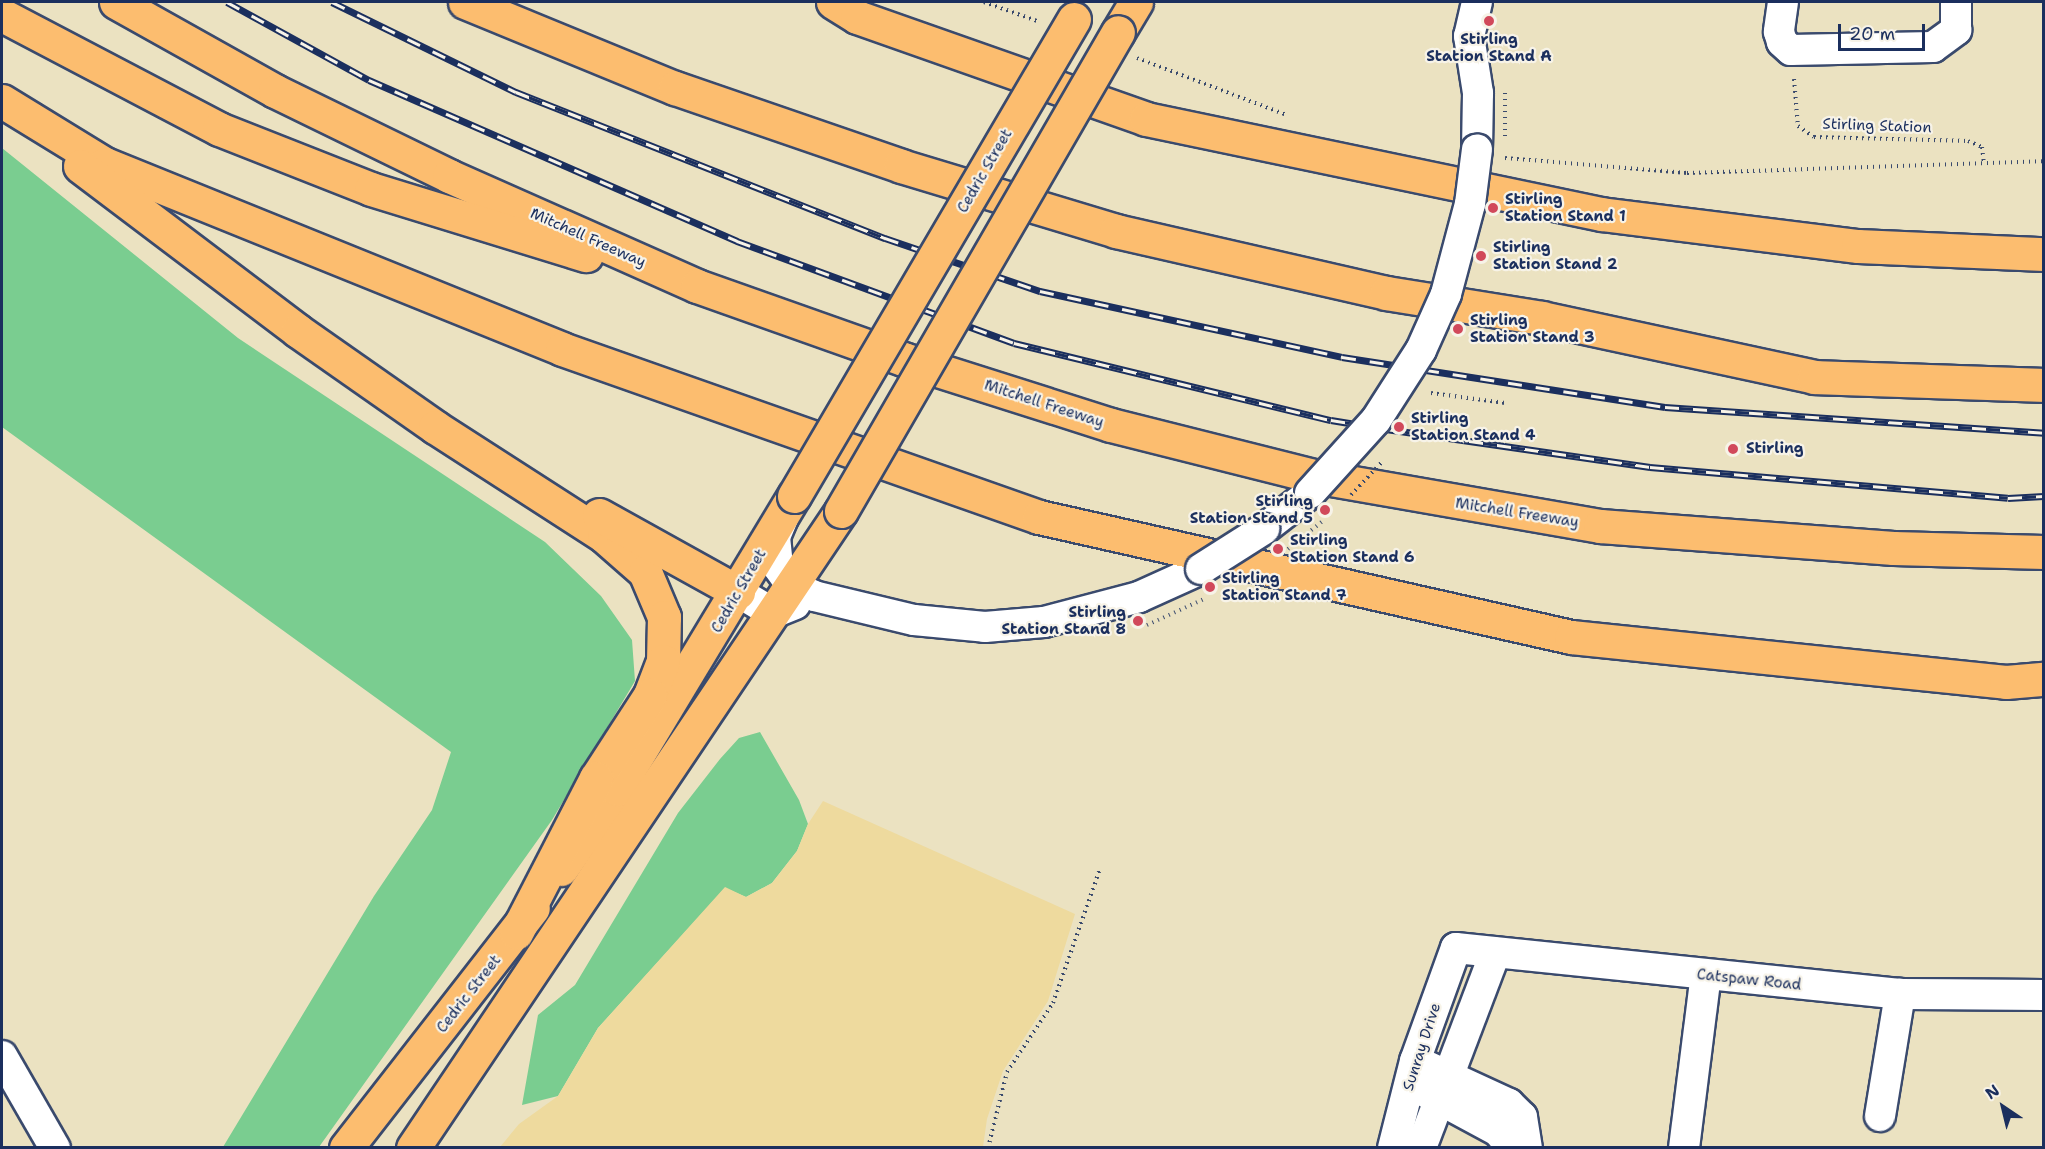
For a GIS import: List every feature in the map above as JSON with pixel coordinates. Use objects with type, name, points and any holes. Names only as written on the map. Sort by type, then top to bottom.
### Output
[{"type":"main road","name":"Mitchell Freeway","points":[[116,2],[275,91],[429,166],[697,286],[903,359],[1111,425],[1314,476],[1600,526],[1893,548],[2043,552]]},
{"type":"main road","points":[[833,2],[857,16],[1146,119],[1601,214],[1858,246],[1966,253],[2043,254]]},
{"type":"main road","points":[[413,1148],[773,613],[803,591],[834,523],[1136,2]]},
{"type":"main road","points":[[473,4],[675,88],[901,166],[1128,234],[1375,290],[1542,318],[1814,377],[2043,385]]},
{"type":"main road","name":"Cedric Street","points":[[346,1148],[516,933],[617,789],[738,592],[1078,10]]},
{"type":"main road","points":[[2,15],[219,129],[371,189],[697,286]]},
{"type":"main road","points":[[2,101],[105,164],[562,349],[1039,517],[1571,637],[2006,682],[2043,680]]},
{"type":"main road","points":[[2,107],[298,331],[603,536],[645,572],[664,616],[663,661],[650,695],[596,778],[516,933]]},
{"type":"main road","points":[[1966,253],[2043,235]]},
{"type":"main road","points":[[535,491],[609,519],[738,592]]},
{"type":"street","points":[[794,496],[774,537],[778,567],[803,591],[914,620],[985,627],[1044,622],[1139,597],[1201,569],[1264,530],[1316,486],[1376,420],[1420,350],[1446,294],[1470,204],[1478,93],[1469,36],[1477,2]]},
{"type":"street","points":[[1783,2],[1779,32],[1782,42],[1791,50],[1933,47],[1956,30],[1956,2]]},
{"type":"street","points":[[738,592],[773,613]]},
{"type":"street","name":"Catspaw Road","points":[[1456,948],[1900,994],[2043,995]]},
{"type":"street","name":"Sunray Drive","points":[[1393,1148],[1412,1073],[1456,948]]},
{"type":"street","name":"Sunray Drive","points":[[1421,1148],[1442,1086],[1495,953]]},
{"type":"street","points":[[1685,1144],[1706,975]]},
{"type":"street","points":[[1880,1116],[1900,994]]},
{"type":"street","points":[[2,1056],[54,1148]]},
{"type":"street","points":[[1412,1073],[1442,1086],[1509,1104],[1522,1117],[1527,1148]]},
{"type":"street","points":[[1442,1086],[1498,1131],[1512,1148]]},
{"type":"path","name":"Stirling Station","points":[[1791,50],[1798,126],[1814,136],[1968,141],[1982,147],[1984,163]]},
{"type":"path","points":[[1431,393],[1505,403]]},
{"type":"path","points":[[988,1148],[1007,1072],[1053,1003],[1100,869]]},
{"type":"green space","points":[[2,148],[238,338],[545,542],[601,596],[632,640],[635,681],[552,820],[319,1147],[223,1147],[374,896],[432,810],[451,752],[2,427]]},
{"type":"green space","points":[[760,732],[799,800],[808,824],[797,851],[772,883],[746,897],[725,888],[598,1028],[558,1096],[522,1105],[538,1015],[575,985],[678,813],[720,759],[739,738]]},
{"type":"sand","points":[[823,801],[1075,914],[1048,1001],[1003,1071],[987,1119],[983,1147],[500,1147],[519,1124],[558,1096],[598,1028],[725,887],[746,897],[772,883],[797,851],[808,824]]},
{"type":"railway","points":[[227,2],[369,80],[737,241],[1014,343],[1331,420],[1386,429],[1650,467],[2008,498],[2044,496]]},
{"type":"railway","points":[[332,2],[516,92],[885,238],[1040,291],[1342,357],[1665,407],[2044,433]]},
{"type":"place","name":"Stirling Station Stand A","points":[[1489,21]]},
{"type":"place","name":"Stirling Station Stand 1","points":[[1493,208]]},
{"type":"place","name":"Stirling Station Stand 2","points":[[1481,256]]},
{"type":"place","name":"Stirling Station Stand 3","points":[[1458,329]]},
{"type":"place","name":"Stirling Station Stand 4","points":[[1399,427]]},
{"type":"place","name":"Stirling","points":[[1733,449]]},
{"type":"place","name":"Stirling Station Stand 5","points":[[1325,510]]},
{"type":"place","name":"Stirling Station Stand 6","points":[[1278,549]]},
{"type":"place","name":"Stirling Station Stand 7","points":[[1210,587]]},
{"type":"place","name":"Stirling Station Stand 8","points":[[1138,621]]}]
